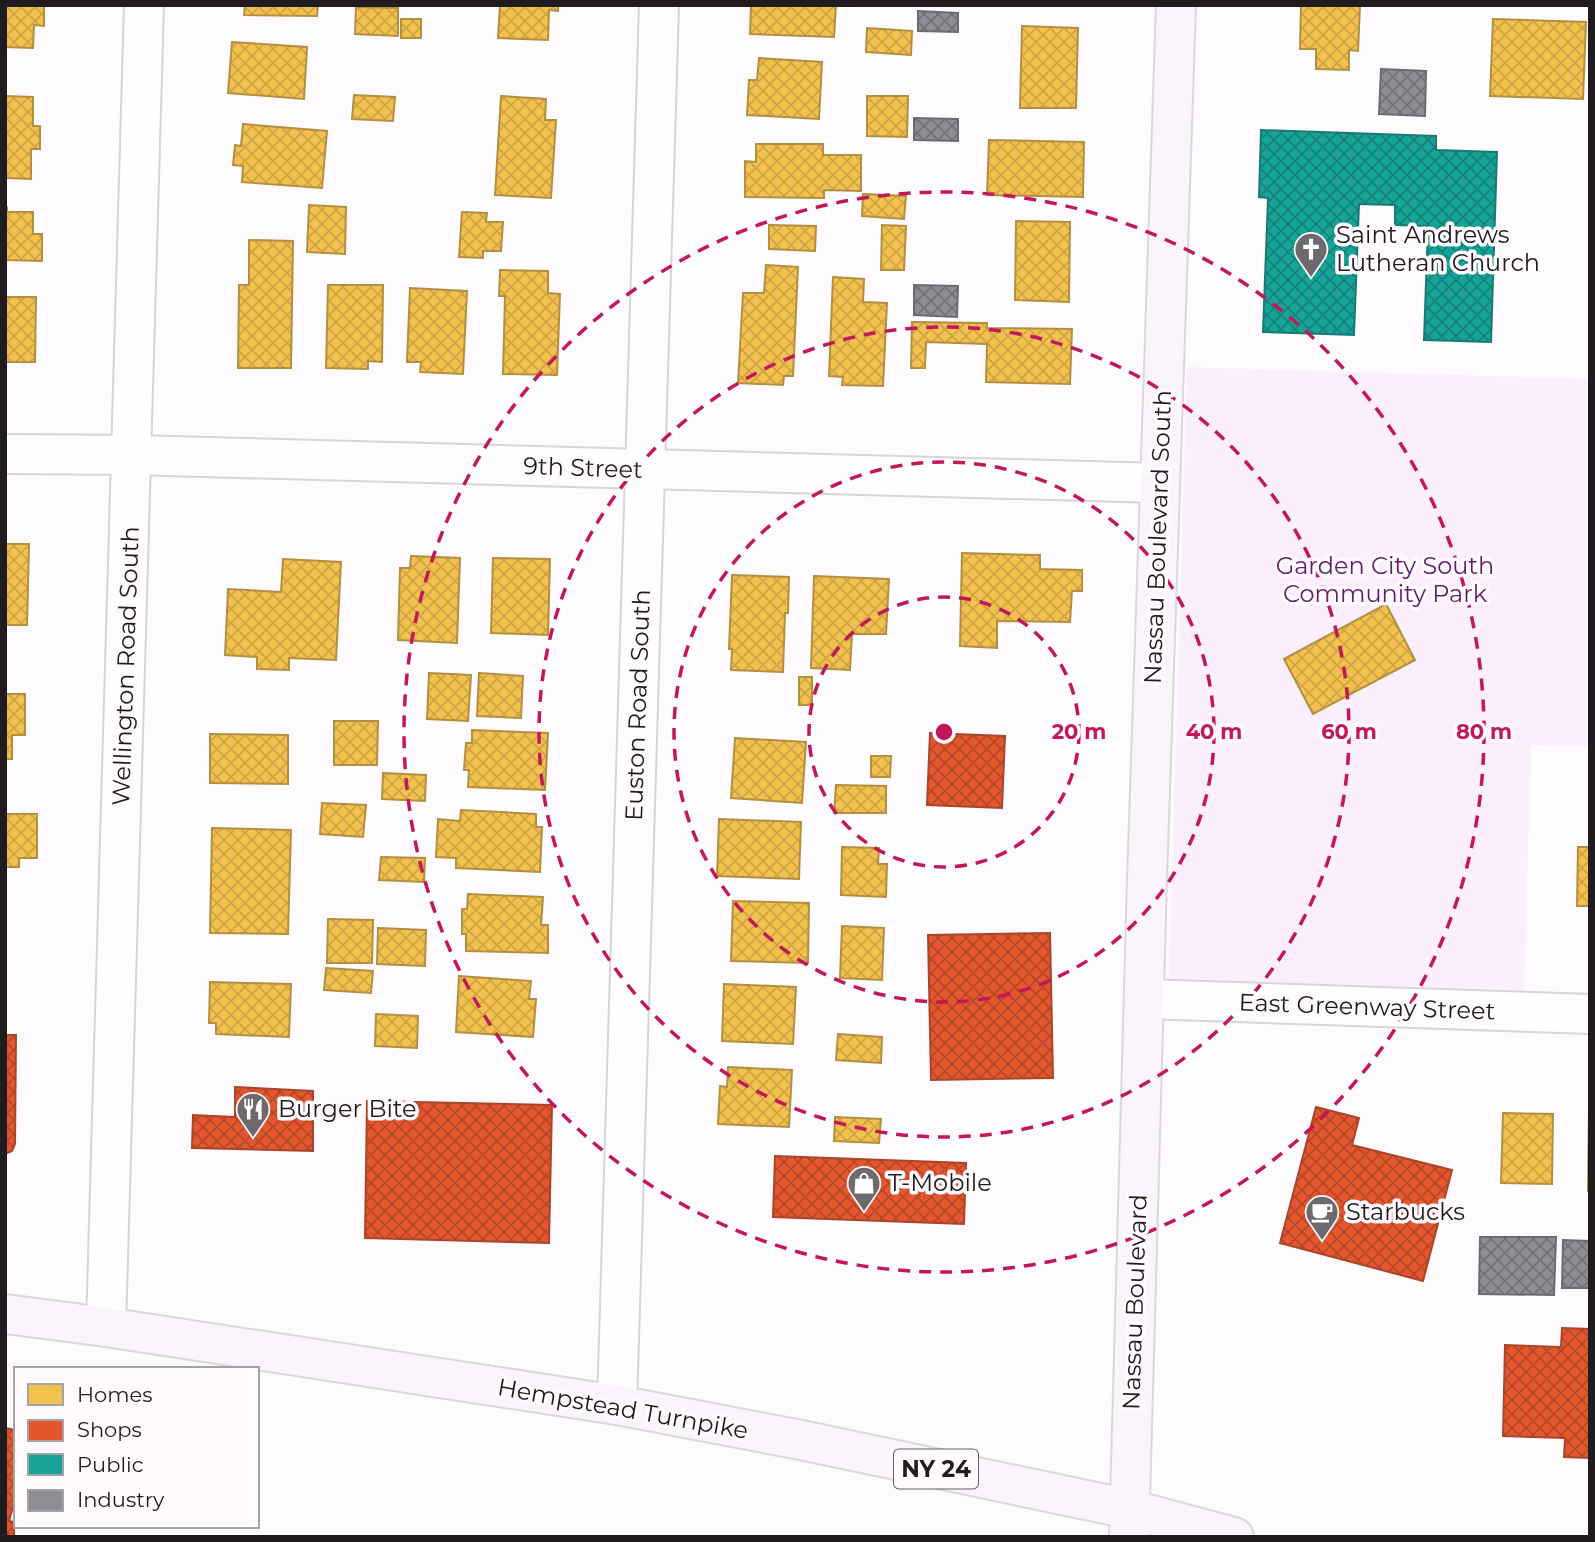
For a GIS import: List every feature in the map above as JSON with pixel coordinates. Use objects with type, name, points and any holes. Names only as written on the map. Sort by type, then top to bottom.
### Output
[{"type":"main road","name":"Nassau Boulevard South","points":[[1142,1068],[1175,5]]},
{"type":"main road","name":"Nassau Boulevard","points":[[1129,1523],[1142,1068]]},
{"type":"main road","name":"Hempstead Turnpike","points":[[5,1314],[617,1405],[801,1440],[1129,1523],[1234,1537]]},
{"type":"street","name":"Wellington Road South","points":[[106,1327],[145,5]]},
{"type":"street","name":"Euston Road South","points":[[617,1405],[659,5]]},
{"type":"street","name":"9th Street","points":[[5,454],[132,455],[1160,483]]},
{"type":"street","name":"East Greenway Street","points":[[1144,999],[1590,1014]]},
{"type":"green space","name":"Garden City South Community Park","points":[[1187,367],[1590,379],[1590,746],[1531,745],[1524,990],[1169,980]]},
{"type":"building: Homes","points":[[5,5],[44,5],[44,26],[34,25],[33,48],[5,47]]},
{"type":"building: Homes","points":[[245,5],[318,5],[317,16],[244,15]]},
{"type":"building: Homes","points":[[500,5],[558,5],[558,11],[549,10],[548,40],[498,38]]},
{"type":"building: Homes","points":[[751,5],[836,5],[834,37],[750,34]]},
{"type":"building: Homes","points":[[1301,5],[1360,5],[1358,51],[1349,50],[1349,70],[1316,69],[1316,49],[1300,49]]},
{"type":"building: Homes","points":[[356,7],[398,8],[398,36],[355,34]]},
{"type":"building: Homes","points":[[401,19],[421,19],[421,38],[401,38]]},
{"type":"building: Homes","points":[[1493,19],[1586,22],[1583,99],[1490,96]]},
{"type":"building: Homes","points":[[1022,26],[1078,28],[1076,108],[1020,108]]},
{"type":"building: Homes","points":[[867,28],[912,31],[911,55],[866,52]]},
{"type":"building: Homes","points":[[232,42],[307,47],[304,99],[228,93]]},
{"type":"building: Homes","points":[[759,58],[822,62],[819,119],[747,115],[749,80],[757,80]]},
{"type":"building: Homes","points":[[354,95],[395,97],[393,121],[352,119]]},
{"type":"building: Homes","points":[[5,96],[33,97],[33,126],[40,126],[40,149],[31,149],[31,179],[5,178]]},
{"type":"building: Homes","points":[[501,96],[546,99],[545,120],[556,120],[551,198],[495,195]]},
{"type":"building: Homes","points":[[867,96],[908,96],[907,137],[867,136]]},
{"type":"building: Homes","points":[[243,124],[327,131],[322,188],[242,182],[243,166],[233,165],[235,145],[241,146]]},
{"type":"building: Homes","points":[[989,140],[1084,142],[1083,197],[987,195]]},
{"type":"building: Homes","points":[[756,144],[823,144],[823,155],[861,155],[861,191],[824,190],[824,198],[745,197],[745,161],[756,162]]},
{"type":"building: Homes","points":[[863,194],[906,196],[904,219],[862,216]]},
{"type":"building: Homes","points":[[309,205],[346,207],[345,254],[307,252]]},
{"type":"building: Homes","points":[[5,207],[7,212],[33,212],[33,234],[42,234],[42,261],[5,260]]},
{"type":"building: Homes","points":[[462,212],[487,213],[486,222],[503,222],[501,251],[483,251],[483,258],[459,257]]},
{"type":"building: Homes","points":[[1016,221],[1070,222],[1069,302],[1015,300]]},
{"type":"building: Homes","points":[[769,225],[816,226],[815,251],[769,249]]},
{"type":"building: Homes","points":[[882,225],[906,226],[904,270],[881,270]]},
{"type":"building: Homes","points":[[249,240],[293,241],[291,368],[238,368],[239,285],[249,285]]},
{"type":"building: Homes","points":[[766,265],[798,267],[793,376],[784,376],[783,385],[738,383],[743,293],[764,293]]},
{"type":"building: Homes","points":[[500,270],[548,271],[548,293],[560,294],[557,375],[503,374],[505,296],[499,296]]},
{"type":"building: Homes","points":[[833,277],[864,279],[863,302],[887,303],[883,386],[842,385],[843,377],[829,376]]},
{"type":"building: Homes","points":[[328,285],[383,285],[382,362],[368,361],[368,369],[326,368]]},
{"type":"building: Homes","points":[[410,288],[467,291],[463,374],[420,372],[421,362],[407,362]]},
{"type":"building: Homes","points":[[5,297],[36,297],[35,362],[5,362]]},
{"type":"building: Homes","points":[[912,322],[987,323],[987,328],[1072,329],[1070,384],[986,382],[987,344],[926,342],[925,368],[911,368]]},
{"type":"building: Homes","points":[[5,544],[29,544],[27,625],[5,625]]},
{"type":"building: Homes","points":[[962,553],[1040,555],[1040,569],[1082,570],[1082,591],[1072,591],[1070,622],[997,621],[997,648],[960,646]]},
{"type":"building: Homes","points":[[411,556],[460,558],[457,643],[398,640],[400,568],[410,568]]},
{"type":"building: Homes","points":[[493,558],[550,559],[548,635],[491,633]]},
{"type":"building: Homes","points":[[283,559],[341,562],[336,660],[289,658],[289,670],[257,669],[257,657],[225,655],[228,589],[281,592]]},
{"type":"building: Homes","points":[[732,575],[789,577],[783,672],[731,670],[732,649],[729,649]]},
{"type":"building: Homes","points":[[814,576],[889,579],[886,634],[852,634],[850,670],[811,668]]},
{"type":"building: Homes","points":[[1386,604],[1415,660],[1313,714],[1284,659]]},
{"type":"building: Homes","points":[[429,673],[471,675],[468,721],[427,719]]},
{"type":"building: Homes","points":[[479,673],[523,676],[521,718],[477,716]]},
{"type":"building: Homes","points":[[799,677],[812,677],[812,705],[799,705]]},
{"type":"building: Homes","points":[[5,694],[25,694],[25,735],[12,735],[12,759],[5,759]]},
{"type":"building: Homes","points":[[334,721],[378,721],[377,765],[334,765]]},
{"type":"building: Homes","points":[[472,730],[548,733],[545,790],[468,787],[469,770],[464,770],[466,743],[472,743]]},
{"type":"building: Homes","points":[[210,734],[288,735],[288,784],[210,783]]},
{"type":"building: Homes","points":[[735,738],[806,742],[802,803],[731,798]]},
{"type":"building: Homes","points":[[871,756],[891,756],[890,777],[871,777]]},
{"type":"building: Homes","points":[[383,773],[426,775],[425,801],[382,799]]},
{"type":"building: Homes","points":[[836,785],[886,786],[886,813],[834,813]]},
{"type":"building: Homes","points":[[322,803],[366,805],[363,837],[320,834]]},
{"type":"building: Homes","points":[[461,810],[536,814],[536,827],[542,827],[540,872],[456,868],[456,858],[436,857],[438,819],[460,821]]},
{"type":"building: Homes","points":[[5,814],[37,814],[37,858],[19,858],[19,867],[5,867]]},
{"type":"building: Homes","points":[[719,819],[801,822],[799,879],[717,876]]},
{"type":"building: Homes","points":[[212,828],[291,830],[288,934],[210,933]]},
{"type":"building: Homes","points":[[842,847],[879,848],[878,864],[887,864],[886,897],[841,895]]},
{"type":"building: Homes","points":[[1578,847],[1590,847],[1590,906],[1577,906]]},
{"type":"building: Homes","points":[[381,857],[425,858],[424,882],[379,880]]},
{"type":"building: Homes","points":[[468,894],[543,897],[541,925],[548,925],[548,953],[466,951],[466,934],[462,934],[462,909],[467,909]]},
{"type":"building: Homes","points":[[733,901],[809,903],[808,963],[731,961]]},
{"type":"building: Homes","points":[[328,919],[373,920],[372,963],[327,963]]},
{"type":"building: Homes","points":[[842,926],[884,928],[882,980],[840,978]]},
{"type":"building: Homes","points":[[378,928],[426,930],[425,966],[377,964]]},
{"type":"building: Homes","points":[[326,968],[373,971],[371,993],[324,990]]},
{"type":"building: Homes","points":[[459,976],[531,981],[529,999],[536,999],[533,1037],[456,1032]]},
{"type":"building: Homes","points":[[210,982],[291,984],[289,1037],[216,1034],[216,1023],[209,1023]]},
{"type":"building: Homes","points":[[724,984],[796,987],[793,1044],[722,1041]]},
{"type":"building: Homes","points":[[376,1014],[418,1016],[417,1048],[375,1046]]},
{"type":"building: Homes","points":[[838,1034],[882,1037],[881,1063],[836,1060]]},
{"type":"building: Homes","points":[[728,1067],[792,1070],[789,1127],[718,1124],[720,1086],[727,1087]]},
{"type":"building: Homes","points":[[1589,1105],[1590,1191],[1588,1191]]},
{"type":"building: Homes","points":[[1503,1113],[1553,1114],[1552,1184],[1501,1183]]},
{"type":"building: Homes","points":[[835,1117],[881,1119],[879,1143],[834,1141]]},
{"type":"building: Shops","points":[[930,733],[1005,736],[1002,808],[927,805]]},
{"type":"building: Shops","points":[[1050,933],[1053,1078],[931,1080],[928,935]]},
{"type":"building: Shops","points":[[5,1035],[16,1035],[15,1144],[12,1151],[5,1154]]},
{"type":"building: Shops","points":[[235,1087],[313,1091],[313,1151],[192,1148],[193,1115],[235,1117]]},
{"type":"building: Shops","points":[[367,1101],[552,1105],[549,1243],[365,1238]]},
{"type":"building: Shops","points":[[1316,1107],[1359,1118],[1352,1145],[1452,1170],[1423,1281],[1280,1243]]},
{"type":"building: Shops","points":[[775,1156],[966,1163],[964,1224],[773,1217]]},
{"type":"building: Shops","points":[[1562,1328],[1590,1329],[1590,1458],[1564,1457],[1565,1438],[1503,1436],[1505,1345],[1561,1347]]},
{"type":"building: Shops","points":[[5,1428],[14,1430],[14,1503],[9,1521],[14,1522],[14,1537],[5,1537]]},
{"type":"building: Public","name":"Saint Andrews Lutheran Church","points":[[1261,130],[1436,136],[1436,150],[1497,152],[1491,342],[1424,340],[1428,226],[1395,225],[1395,205],[1359,204],[1354,335],[1263,332],[1268,198],[1259,197]]},
{"type":"building: Industry","points":[[918,11],[958,13],[958,32],[918,31]]},
{"type":"building: Industry","points":[[1381,69],[1426,71],[1425,116],[1379,114]]},
{"type":"building: Industry","points":[[914,118],[958,119],[958,141],[914,140]]},
{"type":"building: Industry","points":[[914,285],[958,286],[957,317],[914,315]]},
{"type":"building: Industry","points":[[1480,1237],[1556,1237],[1554,1295],[1479,1294]]},
{"type":"building: Industry","points":[[1563,1240],[1590,1241],[1590,1288],[1562,1288]]},
{"type":"place","name":"Saint Andrews Lutheran Church","points":[[1311,279]]},
{"type":"place","name":"Burger Bite","points":[[253,1139]]},
{"type":"place","name":"T-Mobile","points":[[864,1213]]},
{"type":"place","name":"Starbucks","points":[[1322,1242]]}]
